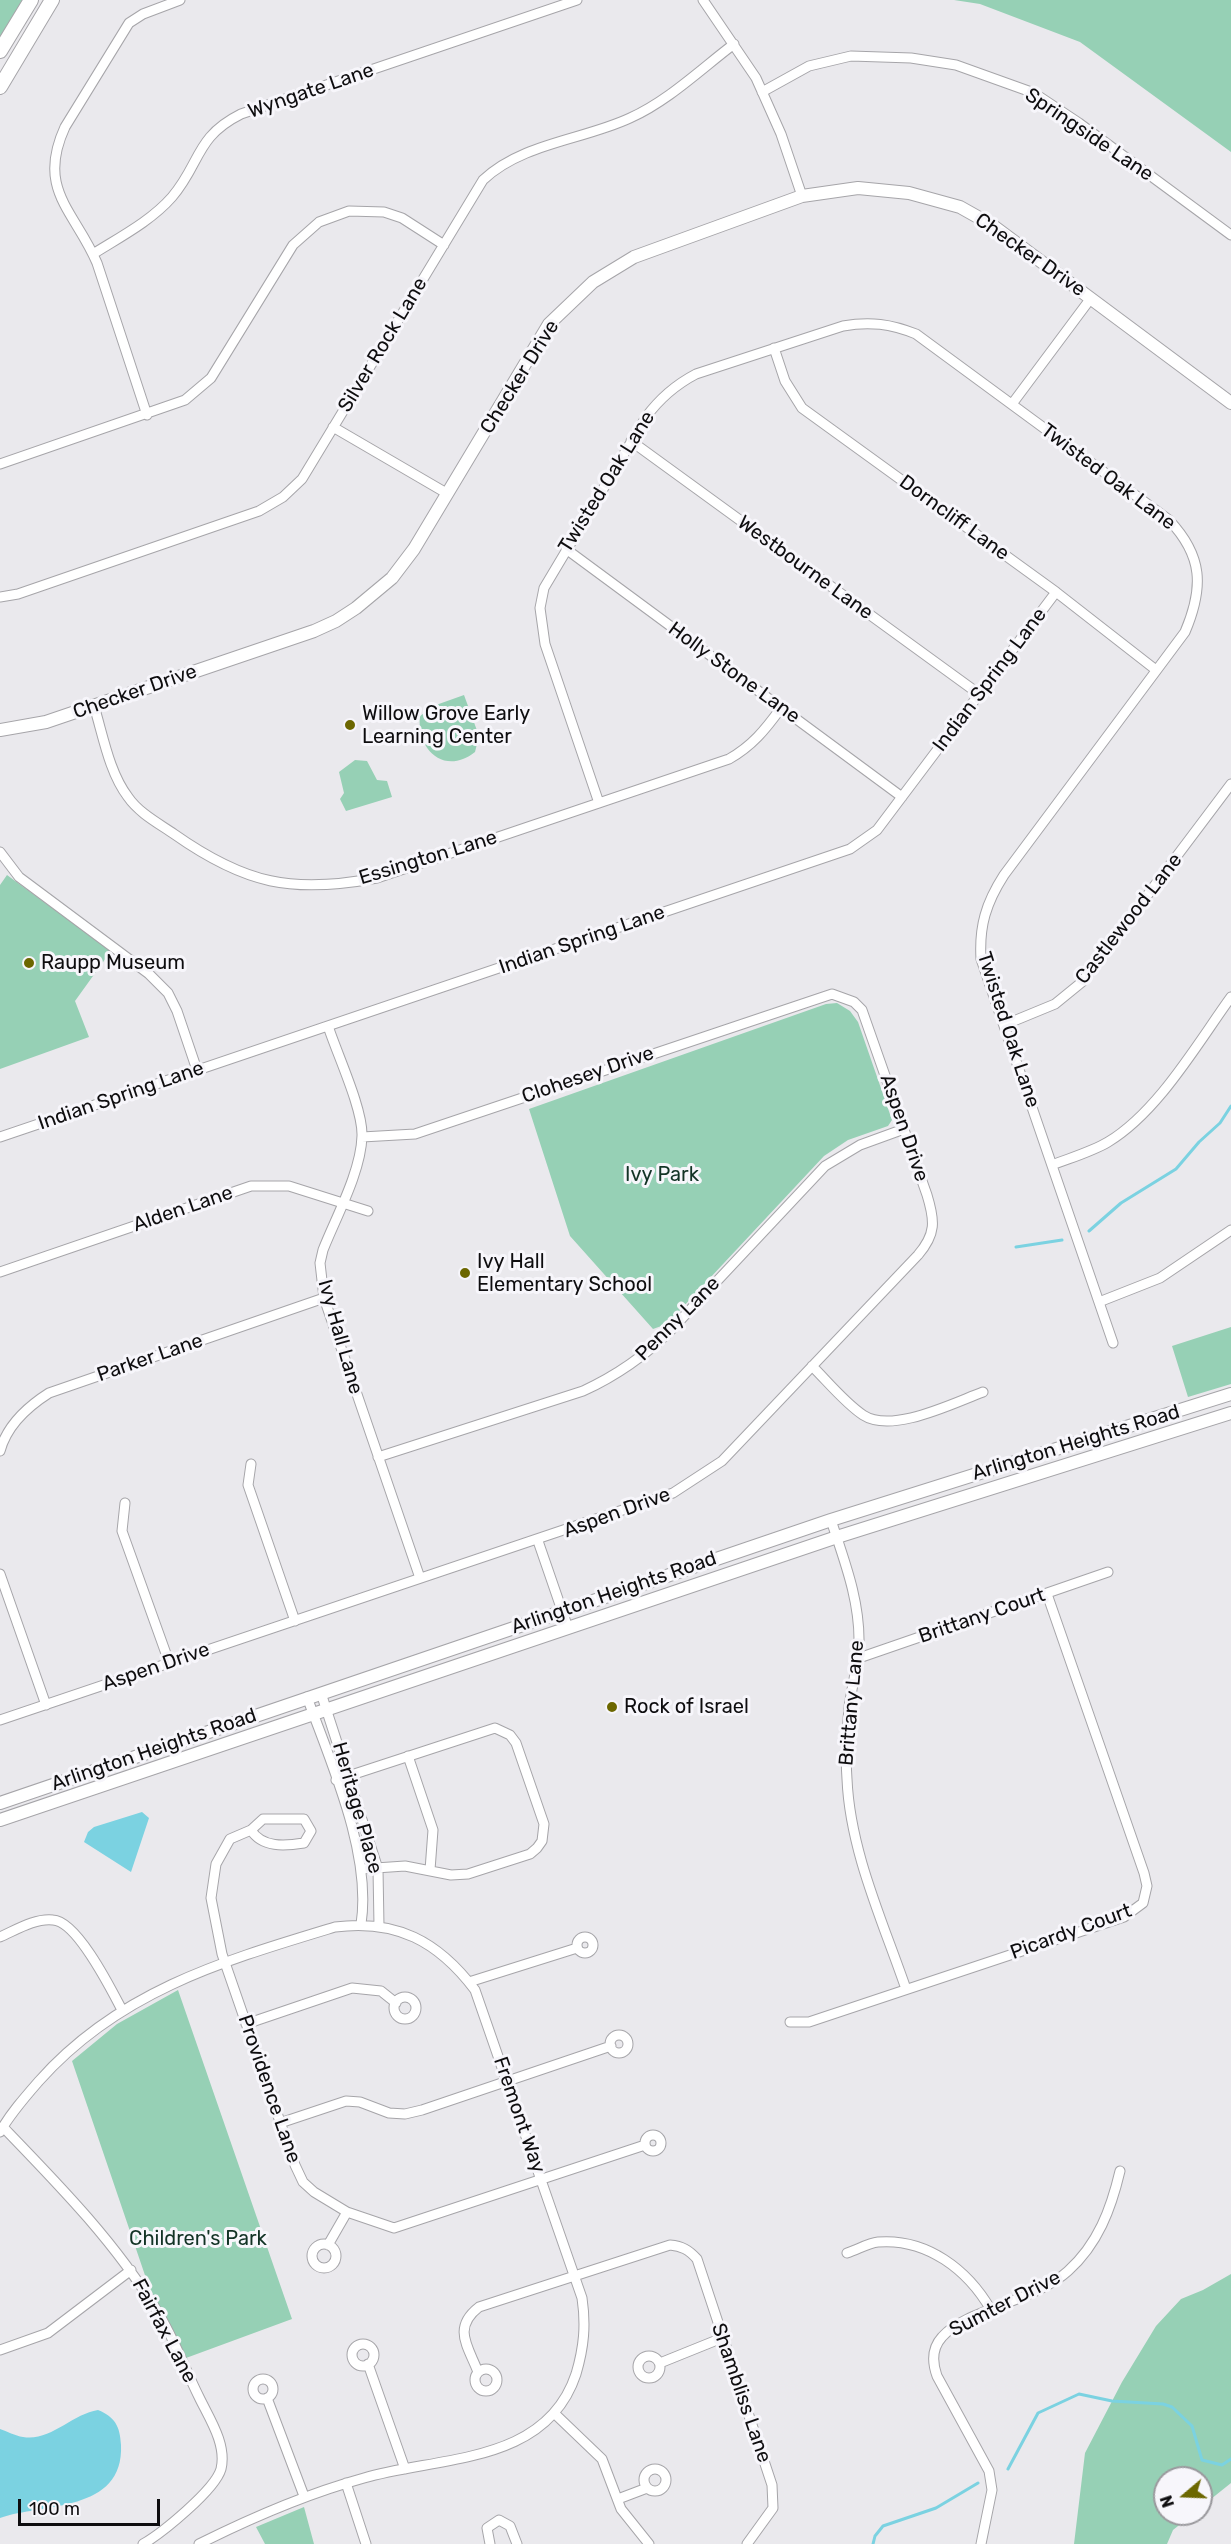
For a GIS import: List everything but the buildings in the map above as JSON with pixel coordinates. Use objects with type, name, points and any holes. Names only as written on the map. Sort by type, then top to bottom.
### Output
[{"type":"main road","points":[[0,51],[31,0]]},
{"type":"main road","points":[[0,87],[52,0]]},
{"type":"main road","name":"Checker Drive","points":[[0,730],[37,724],[94,706],[336,621],[356,608],[392,578],[414,549],[549,324],[593,282],[634,257],[802,196],[858,188],[909,193],[960,207],[992,225],[1231,403]]},
{"type":"main road","name":"Arlington Heights Road","points":[[0,1803],[831,1520],[1231,1394]]},
{"type":"main road","name":"Arlington Heights Road","points":[[0,1820],[837,1537],[1231,1413]]},
{"type":"main road","points":[[650,1600],[651,1594],[702,1563]]},
{"type":"street","points":[[147,415],[93,254],[63,206],[56,185],[54,162],[58,143],[129,23],[143,14],[180,0]]},
{"type":"street","name":"Wyngate Lane","points":[[93,254],[164,205],[173,196],[210,135],[222,124],[241,114],[577,0]]},
{"type":"street","points":[[703,0],[734,44],[762,92],[802,196]]},
{"type":"street","name":"Silver Rock Lane","points":[[0,597],[18,594],[259,511],[283,497],[302,479],[478,186],[498,166],[515,158],[629,119],[648,109],[734,44]]},
{"type":"street","name":"Springside Lane","points":[[762,92],[809,66],[851,56],[911,58],[956,65],[1034,93],[1079,123],[1231,235]]},
{"type":"street","points":[[0,464],[185,400],[211,378],[293,244],[319,222],[350,212],[384,212],[402,218],[444,245]]},
{"type":"street","points":[[1012,404],[1091,298]]},
{"type":"street","name":"Twisted Oak Lane","points":[[599,803],[542,630],[540,608],[544,588],[631,441],[658,400],[677,384],[696,374],[843,326],[865,322],[892,325],[916,334],[1169,520],[1184,536],[1192,551],[1198,572],[1197,592],[1185,632],[989,899],[982,921],[981,959],[1113,1342]]},
{"type":"street","name":"Dorncliff Lane","points":[[774,348],[785,381],[802,408],[1056,592],[1156,670]]},
{"type":"street","points":[[333,427],[448,494]]},
{"type":"street","name":"Westbourne Lane","points":[[631,441],[979,694]]},
{"type":"street","name":"Holly Stone Lane","points":[[566,549],[902,797]]},
{"type":"street","name":"Indian Spring Lane","points":[[0,1137],[850,849],[877,830],[1056,592]]},
{"type":"street","name":"Essington Lane","points":[[94,706],[117,778],[127,796],[141,811],[203,855],[233,871],[300,887],[344,884],[377,878],[729,759],[746,750],[759,738],[781,708]]},
{"type":"street","name":"Castlewood Lane","points":[[1004,1025],[1055,1004],[1082,982],[1231,784]]},
{"type":"street","points":[[0,852],[19,877],[149,974],[168,993],[177,1011],[197,1070]]},
{"type":"street","name":"Aspen Drive","points":[[0,1720],[420,1578],[538,1541],[674,1493],[722,1461],[918,1255],[934,1232],[934,1218],[862,1010],[854,1002],[832,994],[811,1001]]},
{"type":"street","points":[[1052,1165],[1107,1142],[1129,1126],[1173,1076],[1231,997]]},
{"type":"street","name":"Clohesey Drive","points":[[362,1137],[415,1134],[811,1001]]},
{"type":"street","name":"Ivy Hall Lane","points":[[328,1026],[356,1108],[362,1137],[356,1169],[321,1263],[324,1298],[420,1578]]},
{"type":"street","name":"Penny Lane","points":[[378,1457],[583,1391],[611,1379],[648,1353],[825,1166],[860,1145],[904,1129]]},
{"type":"street","name":"Alden Lane","points":[[0,1272],[251,1186],[290,1186],[341,1205],[369,1211]]},
{"type":"street","points":[[1099,1302],[1160,1278],[1231,1230]]},
{"type":"street","name":"Parker Lane","points":[[0,1451],[16,1421],[28,1406],[49,1393],[324,1298]]},
{"type":"street","points":[[812,1366],[862,1414],[875,1421],[900,1421],[983,1392]]},
{"type":"street","points":[[251,1464],[248,1485],[295,1621]]},
{"type":"street","points":[[125,1503],[122,1531],[169,1662]]},
{"type":"street","name":"Brittany Lane","points":[[831,1520],[854,1592],[858,1616],[856,1659],[846,1748],[852,1823],[861,1858],[906,1989]]},
{"type":"street","points":[[538,1541],[568,1628]]},
{"type":"street","name":"Brittany Court","points":[[856,1659],[1108,1572]]},
{"type":"street","points":[[0,1574],[46,1704]]},
{"type":"street","name":"Picardy Court","points":[[790,2022],[809,2022],[1124,1917],[1143,1903],[1147,1886],[1144,1874],[1047,1594]]},
{"type":"street","name":"Heritage Place","points":[[321,1693],[378,1869],[379,1926]]},
{"type":"street","name":"Heritage Place","points":[[307,1697],[336,1780],[361,1869],[364,1905],[362,1924]]},
{"type":"street","points":[[336,1780],[495,1728],[504,1731],[516,1743],[544,1824],[542,1841],[530,1854],[468,1874],[451,1875],[405,1866],[361,1869]]},
{"type":"street","points":[[408,1756],[433,1830],[430,1870]]},
{"type":"street","name":"Providence Lane","points":[[251,1830],[260,1841],[269,1844],[304,1843],[312,1831],[308,1822],[300,1818],[263,1820],[251,1830],[230,1839],[222,1851],[214,1872],[211,1911],[225,1964],[280,2123],[303,2182],[314,2192],[347,2212],[394,2228],[645,2145]]},
{"type":"street","points":[[0,1937],[39,1921],[52,1919],[63,1922],[78,1937],[122,2010]]},
{"type":"street","name":"Fremont Way","points":[[1,2130],[53,2066],[82,2038],[122,2010],[181,1979],[335,1927],[362,1924],[407,1933],[445,1957],[475,1990],[582,2298],[584,2340],[573,2382],[565,2399],[554,2413],[536,2429],[511,2444],[465,2458],[346,2483],[304,2496],[200,2544]]},
{"type":"street","points":[[469,1982],[577,1948]]},
{"type":"street","points":[[246,2024],[352,1988],[381,1991],[396,2002]]},
{"type":"street","points":[[280,2123],[346,2101],[360,2102],[389,2113],[405,2114],[611,2046]]},
{"type":"street","name":"Fairfax Lane","points":[[1,2130],[75,2202],[131,2270],[159,2313],[219,2440],[222,2452],[221,2470],[211,2486],[154,2538],[143,2544]]},
{"type":"street","name":"Sumter Drive","points":[[981,2544],[992,2490],[989,2471],[942,2386],[934,2361],[937,2344],[949,2330],[1039,2291],[1078,2262],[1103,2224],[1120,2171]]},
{"type":"street","points":[[328,2245],[347,2212]]},
{"type":"street","points":[[847,2253],[875,2242],[911,2244],[927,2250],[949,2262],[970,2280],[991,2310]]},
{"type":"street","name":"Shambliss Lane","points":[[574,2276],[662,2247],[678,2246],[690,2252],[697,2259],[772,2485],[772,2508],[747,2544]]},
{"type":"street","points":[[0,2350],[30,2341],[57,2328],[131,2270]]},
{"type":"street","points":[[478,2372],[463,2335],[464,2324],[468,2316],[479,2307],[574,2276]]},
{"type":"street","points":[[660,2363],[722,2338]]},
{"type":"street","points":[[368,2364],[405,2469]]},
{"type":"street","points":[[267,2398],[304,2496]]},
{"type":"street","points":[[554,2413],[602,2459],[628,2520],[649,2544]]},
{"type":"street","points":[[346,2483],[366,2544]]},
{"type":"street","points":[[618,2499],[647,2488]]},
{"type":"street","points":[[490,2544],[487,2528],[493,2522],[502,2520],[510,2526],[517,2544]]},
{"type":"green space","points":[[0,0],[24,0],[0,40]]},
{"type":"green space","points":[[954,0],[1231,0],[1231,152],[1080,42],[980,4]]},
{"type":"green space","points":[[464,695],[479,736],[475,752],[464,759],[443,760],[428,749],[420,728],[420,716],[436,705]]},
{"type":"green space","points":[[355,760],[367,761],[377,780],[387,781],[392,797],[346,811],[340,799],[344,793],[339,772]]},
{"type":"green space","points":[[7,875],[111,951],[75,1001],[89,1037],[0,1069],[0,885]]},
{"type":"green space","name":"Ivy Park","points":[[837,1003],[850,1011],[858,1022],[892,1120],[888,1126],[848,1140],[824,1156],[667,1324],[653,1329],[570,1236],[529,1109],[826,1004]]},
{"type":"green space","points":[[1231,1327],[1231,1384],[1188,1397],[1172,1346]]},
{"type":"green space","name":"Children's Park","points":[[178,1990],[292,2319],[186,2358],[149,2287],[72,2061],[117,2024]]},
{"type":"green space","points":[[1231,2274],[1231,2483],[1213,2497],[1213,2466],[1153,2466],[1153,2526],[1178,2526],[1173,2530],[1167,2544],[1074,2544],[1085,2453],[1122,2382],[1156,2326],[1181,2299]]},
{"type":"green space","points":[[304,2507],[314,2544],[265,2544],[256,2527]]},
{"type":"water","points":[[142,1812],[149,1818],[131,1872],[84,1842],[88,1832],[94,1827]]},
{"type":"water","points":[[98,2410],[112,2419],[118,2427],[120,2438],[118,2467],[109,2483],[95,2494],[77,2501],[0,2518],[0,2429],[20,2436],[33,2437],[52,2432],[79,2417]]},
{"type":"waterway","points":[[1089,1231],[1121,1203],[1176,1169],[1199,1142],[1220,1123],[1231,1106]]},
{"type":"waterway","points":[[1016,1247],[1062,1240]]},
{"type":"waterway","points":[[1008,2469],[1038,2413],[1079,2394],[1112,2401],[1163,2404],[1172,2407],[1192,2426],[1202,2460],[1222,2465],[1231,2459]]},
{"type":"waterway","points":[[873,2544],[875,2536],[883,2526],[936,2508],[978,2483]]},
{"type":"place","name":"Willow Grove Early Learning Center","points":[[350,725]]},
{"type":"place","name":"Raupp Museum","points":[[29,963]]},
{"type":"place","name":"Ivy Hall Elementary School","points":[[465,1273]]},
{"type":"place","name":"Rock of Israel","points":[[612,1707]]}]
